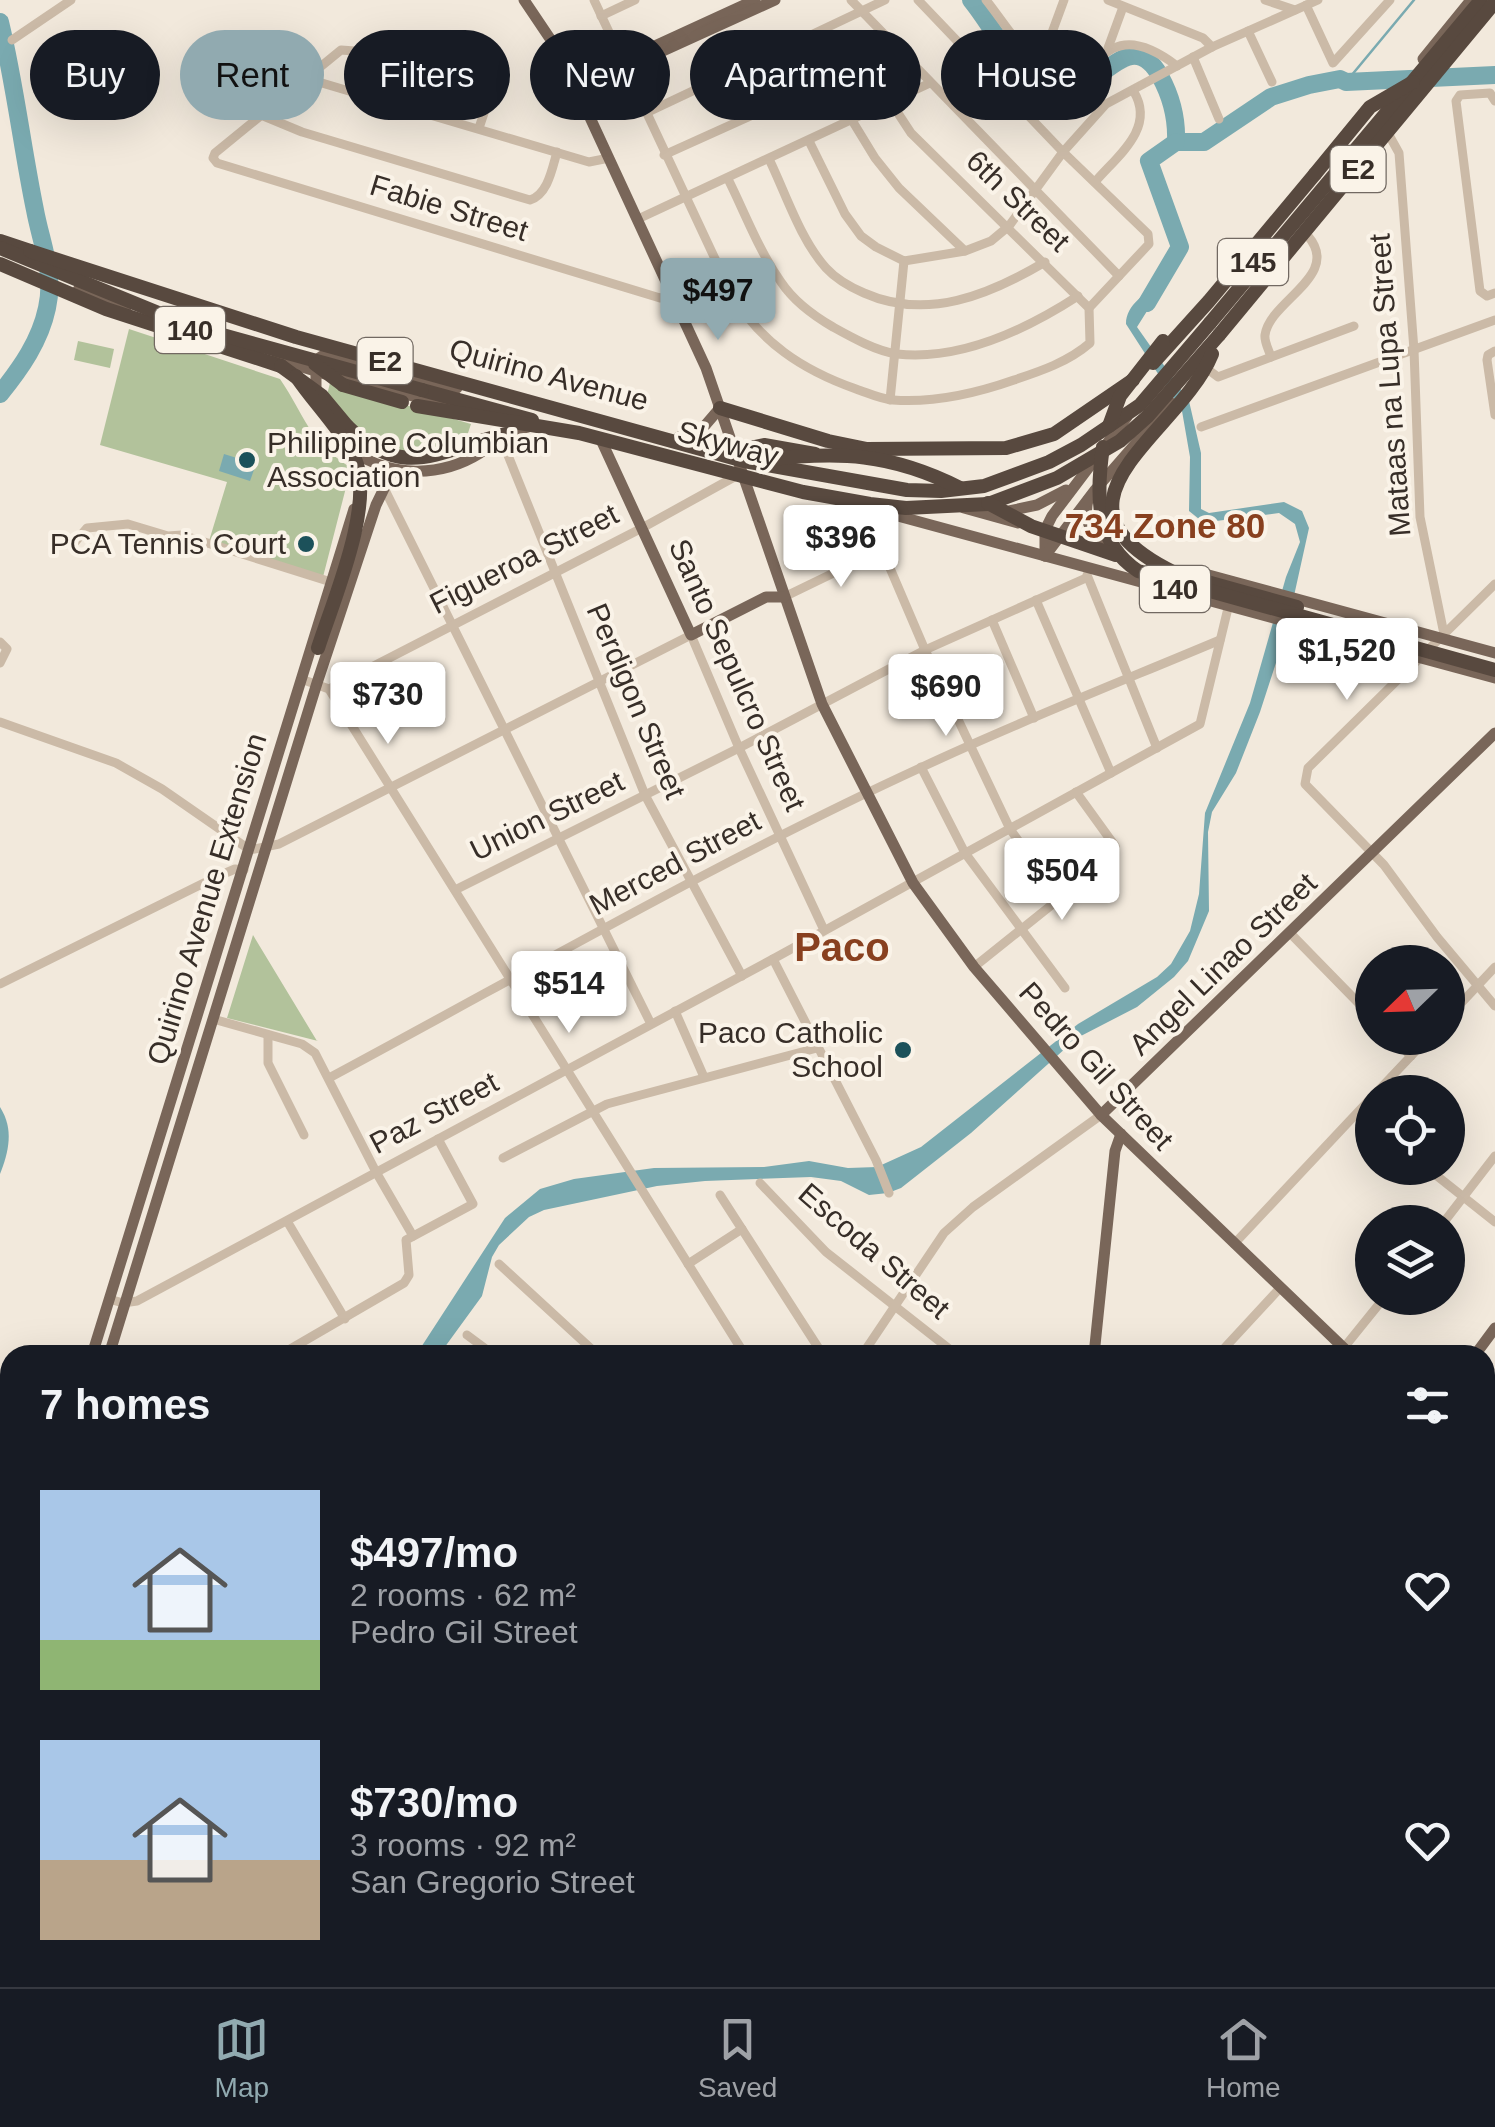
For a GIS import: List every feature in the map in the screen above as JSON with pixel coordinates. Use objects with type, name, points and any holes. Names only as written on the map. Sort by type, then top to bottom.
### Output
[{"type":"highway","name":"Skyway","points":[[0,242],[30,248],[296,337],[741,462],[872,486],[941,491],[1000,481],[1049,462],[1082,445],[1140,405],[1481,0]]},
{"type":"highway","name":"Skyway","points":[[0,242],[190,326],[804,492],[906,508],[988,504],[1058,478],[1120,441],[1148,416],[1495,5]]},
{"type":"highway","points":[[741,462],[764,445],[851,460],[899,451],[1006,448],[1034,441],[1074,423],[1150,366],[1370,107],[1413,82]]},
{"type":"highway","points":[[1279,216],[1241,250],[1120,396],[1102,450],[1099,488],[1110,544],[1120,559],[1138,571],[1495,670]]},
{"type":"highway","points":[[0,262],[106,309],[281,366],[322,396],[366,444],[395,464],[436,457],[473,442],[504,436]]},
{"type":"highway","points":[[67,285],[121,296],[292,351],[343,385],[402,402]]},
{"type":"highway","points":[[1174,573],[1126,542],[1115,522],[1114,496],[1125,467],[1189,392],[1220,335]]},
{"type":"highway","points":[[296,376],[348,445],[361,484],[359,513],[318,648]]},
{"type":"highway","points":[[418,406],[579,432]]},
{"type":"highway","points":[[720,408],[828,442],[899,451]]},
{"type":"highway","points":[[741,462],[829,454],[891,460],[925,471],[1043,530],[1174,573],[1495,657]]},
{"type":"main road","name":"Pedro Gil Street","points":[[524,0],[544,30]]},
{"type":"main road","points":[[670,42],[755,0]]},
{"type":"main road","points":[[670,45],[775,0]]},
{"type":"main road","points":[[1419,64],[1471,0]]},
{"type":"main road","points":[[1450,62],[1495,5]]},
{"type":"main road","name":"145","points":[[1184,388],[1430,86]]},
{"type":"main road","name":"145","points":[[1168,364],[1398,89]]},
{"type":"main road","name":"Pedro Gil Street","points":[[591,120],[673,295],[720,408],[822,704],[913,883],[974,967],[1059,1070],[1336,1345]]},
{"type":"main road","name":"Quirino Avenue","points":[[30,248],[326,340],[680,437],[870,508],[1045,556],[1087,572],[1229,604],[1495,678]]},
{"type":"main road","name":"Quirino Avenue","points":[[0,262],[314,371],[602,442],[857,479],[1442,636],[1495,657]]},
{"type":"main road","points":[[324,416],[314,371],[326,340]]},
{"type":"main road","points":[[319,357],[539,408],[569,407]]},
{"type":"main road","points":[[277,359],[302,382],[335,434],[363,462],[395,464]]},
{"type":"main road","points":[[1045,556],[1045,530],[1052,516],[1150,387]]},
{"type":"main road","points":[[1045,556],[1108,474],[1171,403]]},
{"type":"main road","points":[[680,437],[702,429],[720,408]]},
{"type":"main road","name":"Quirino Avenue","points":[[504,436],[532,427]]},
{"type":"main road","name":"Santo Sepulcro Street","points":[[602,442],[691,636]]},
{"type":"main road","name":"Quirino Avenue Extension","points":[[95,1345],[360,490],[363,462]]},
{"type":"main road","points":[[1092,462],[1108,474]]},
{"type":"main road","name":"Quirino Avenue Extension","points":[[112,1345],[265,849],[395,464]]},
{"type":"main road","points":[[974,511],[1023,509],[1052,498],[1077,481]]},
{"type":"main road","points":[[1088,500],[1088,524],[1108,547]]},
{"type":"main road","points":[[691,636],[766,597],[784,597]]},
{"type":"main road","name":"Angel Linao Street","points":[[1101,1115],[1495,733]]},
{"type":"main road","points":[[174,1093],[188,1097]]},
{"type":"main road","points":[[1095,1345],[1115,1150],[1121,1134]]},
{"type":"main road","points":[[157,1148],[170,1151]]},
{"type":"street","points":[[12,40],[71,0]]},
{"type":"street","points":[[594,0],[607,30]]},
{"type":"street","points":[[601,16],[635,0]]},
{"type":"street","points":[[852,0],[1119,276]]},
{"type":"street","points":[[670,102],[885,0]]},
{"type":"street","points":[[649,120],[731,293],[754,327],[778,350],[806,368],[829,380],[890,400],[970,393],[1074,356],[1090,343],[1089,308],[1150,239],[918,0]]},
{"type":"street","points":[[986,0],[1011,30]]},
{"type":"street","points":[[1053,30],[1064,0]]},
{"type":"street","points":[[1108,0],[1203,38],[1212,48]]},
{"type":"street","points":[[1145,15],[1150,0]]},
{"type":"street","points":[[1265,0],[1296,10]]},
{"type":"street","points":[[808,141],[845,214],[861,236],[904,261],[966,252],[991,241],[1009,226],[1096,112],[1193,57],[1314,2],[1332,63],[1390,0]]},
{"type":"street","points":[[1112,37],[1123,7]]},
{"type":"street","points":[[1248,31],[1272,82]]},
{"type":"street","points":[[1112,48],[1146,46],[1177,66]]},
{"type":"street","points":[[324,63],[341,50],[368,52],[490,89],[479,128]]},
{"type":"street","points":[[1193,57],[1219,119]]},
{"type":"street","points":[[664,155],[826,81],[833,85],[851,121],[899,188],[966,252]]},
{"type":"street","points":[[324,83],[589,162],[609,158]]},
{"type":"street","points":[[921,88],[930,84]]},
{"type":"street","points":[[1094,182],[1137,132],[1139,100],[1134,92]]},
{"type":"street","points":[[1494,98],[1460,96],[1456,101],[1480,291],[1482,295],[1495,293]]},
{"type":"street","name":"Fabie Street","points":[[255,120],[215,152],[216,163],[660,298],[673,295]]},
{"type":"street","points":[[273,120],[530,200],[538,197],[548,180],[557,152]]},
{"type":"street","name":"6th Street","points":[[903,120],[1089,308]]},
{"type":"street","points":[[638,220],[851,121]]},
{"type":"street","name":"Mataas na Lupa Street","points":[[1390,135],[1399,153],[1414,350],[1420,517],[1442,636]]},
{"type":"street","points":[[769,160],[825,268],[844,284],[900,306],[966,300],[994,290],[1044,262]]},
{"type":"street","points":[[728,179],[782,285],[823,321],[848,336],[895,354],[938,352],[974,344],[1045,318],[1078,296]]},
{"type":"street","points":[[1271,357],[1264,338],[1268,326],[1316,269],[1318,251],[1308,236]]},
{"type":"street","points":[[890,400],[904,261]]},
{"type":"street","points":[[1201,427],[1495,320]]},
{"type":"street","points":[[1202,365],[1218,378],[1354,326]]},
{"type":"street","points":[[1495,351],[1487,360],[1495,416]]},
{"type":"street","name":"Perdigon Street","points":[[504,436],[645,795],[742,976]]},
{"type":"street","points":[[363,462],[384,488],[650,1024]]},
{"type":"street","name":"Figueroa Street","points":[[323,686],[642,528],[741,462]]},
{"type":"street","points":[[870,508],[869,519],[924,650],[1010,829],[1061,900]]},
{"type":"street","points":[[75,542],[86,528],[128,524],[168,536],[182,535],[330,582]]},
{"type":"street","points":[[784,597],[882,550]]},
{"type":"street","points":[[1087,572],[1156,748]]},
{"type":"street","name":"Union Street","points":[[455,890],[924,650],[1036,600],[1087,572]]},
{"type":"street","points":[[1495,584],[1305,774],[1305,784],[1384,865],[1476,987],[1495,1006]]},
{"type":"street","points":[[1036,600],[1111,773]]},
{"type":"street","points":[[1220,640],[1229,604]]},
{"type":"street","points":[[992,620],[1034,718]]},
{"type":"street","points":[[0,722],[116,763],[162,789],[250,850],[265,849],[691,636]]},
{"type":"street","name":"Santo Sepulcro Street","points":[[691,636],[824,930]]},
{"type":"street","name":"Merced Street","points":[[330,1078],[603,928],[867,793],[1220,640]]},
{"type":"street","name":"Paz Street","points":[[123,1303],[137,1300],[568,1070],[1200,724],[1220,640]]},
{"type":"street","points":[[0,663],[3,644]]},
{"type":"street","points":[[301,679],[323,686],[391,787],[739,1345]]},
{"type":"street","points":[[920,767],[965,854],[1065,988]]},
{"type":"street","points":[[974,967],[1061,900],[1116,851],[1076,792]]},
{"type":"street","points":[[0,984],[214,878],[236,869],[244,870]]},
{"type":"street","points":[[1290,933],[1355,1000]]},
{"type":"street","points":[[773,959],[876,1160],[889,1193]]},
{"type":"street","points":[[1465,999],[1495,967]]},
{"type":"street","points":[[675,1011],[704,1077]]},
{"type":"street","points":[[213,1019],[310,1048],[330,1078],[410,1238],[408,1280],[298,1345]]},
{"type":"street","points":[[268,1035],[268,1063],[304,1135]]},
{"type":"street","points":[[502,1158],[593,1111],[817,1048]]},
{"type":"street","points":[[1393,1075],[1411,1056]]},
{"type":"street","name":"Angel Linao Street","points":[[869,1345],[944,1232],[1101,1115]]},
{"type":"street","points":[[1234,1244],[1355,1116]]},
{"type":"street","points":[[410,1238],[473,1204],[438,1139]]},
{"type":"street","points":[[1458,1205],[1495,1156]]},
{"type":"street","name":"Escoda Street","points":[[760,1183],[826,1252],[944,1345]]},
{"type":"street","points":[[1449,1185],[1495,1222]]},
{"type":"street","points":[[720,1195],[816,1345]]},
{"type":"street","points":[[287,1220],[346,1319]]},
{"type":"street","points":[[688,1264],[742,1229]]},
{"type":"street","points":[[499,1264],[587,1345]]},
{"type":"street","points":[[1227,1345],[1280,1288]]},
{"type":"street","points":[[109,1299],[123,1303]]},
{"type":"street","points":[[1350,1345],[1372,1315]]},
{"type":"street","points":[[467,1335],[480,1345]]},
{"type":"green space","name":"Philippine Columbian Association","points":[[129,329],[280,379],[316,437],[351,468],[323,577],[209,541],[227,482],[100,445]]},
{"type":"green space","points":[[78,341],[114,349],[110,368],[74,360]]},
{"type":"green space","points":[[330,383],[471,424],[466,439],[457,445],[383,458],[326,399]]},
{"type":"green space","points":[[253,935],[317,1041],[227,1018]]},
{"type":"water","points":[[1160,282],[1137,327],[1189,401],[1201,453],[1201,509],[1209,513],[1284,502],[1302,511],[1309,528],[1286,632],[1260,712],[1236,773],[1212,812],[1208,832],[1209,911],[1188,961],[1137,1007],[1077,1038],[971,1133],[901,1188],[869,1195],[841,1181],[811,1177],[705,1181],[657,1186],[544,1210],[529,1217],[499,1245],[482,1296],[446,1345],[422,1345],[505,1218],[540,1189],[574,1179],[654,1168],[764,1167],[809,1161],[848,1168],[877,1167],[921,1147],[1078,1024],[1157,977],[1171,964],[1190,931],[1199,894],[1205,813],[1250,703],[1300,542],[1295,524],[1279,513],[1216,521],[1199,519],[1189,511],[1190,457],[1182,411],[1126,324],[1133,305]]},
{"type":"water","points":[[224,454],[256,464],[250,481],[219,471]]},
{"type":"water","points":[[0,1107],[9,1140],[0,1174]]},
{"type":"waterway","points":[[971,0],[1016,64],[1051,92],[1066,94],[1080,89],[1121,59],[1135,56],[1147,60],[1160,76],[1170,100],[1176,142]]},
{"type":"waterway","points":[[1346,82],[1414,0]]},
{"type":"waterway","points":[[0,22],[49,283],[40,332],[0,394]]},
{"type":"waterway","points":[[1176,142],[1204,142],[1271,97],[1309,85],[1340,79],[1346,82],[1495,75]]},
{"type":"waterway","points":[[1147,303],[1180,247],[1149,161],[1176,142]]},
{"type":"place","name":"Philippine Columbian Association","points":[[247,460]]},
{"type":"place","name":"PCA Tennis Court","points":[[306,544]]},
{"type":"place","name":"Paco Catholic School","points":[[903,1050]]},
{"type":"district","name":"734 Zone 80","points":[[1165,526]]},
{"type":"district","name":"Paco","points":[[842,947]]}]
